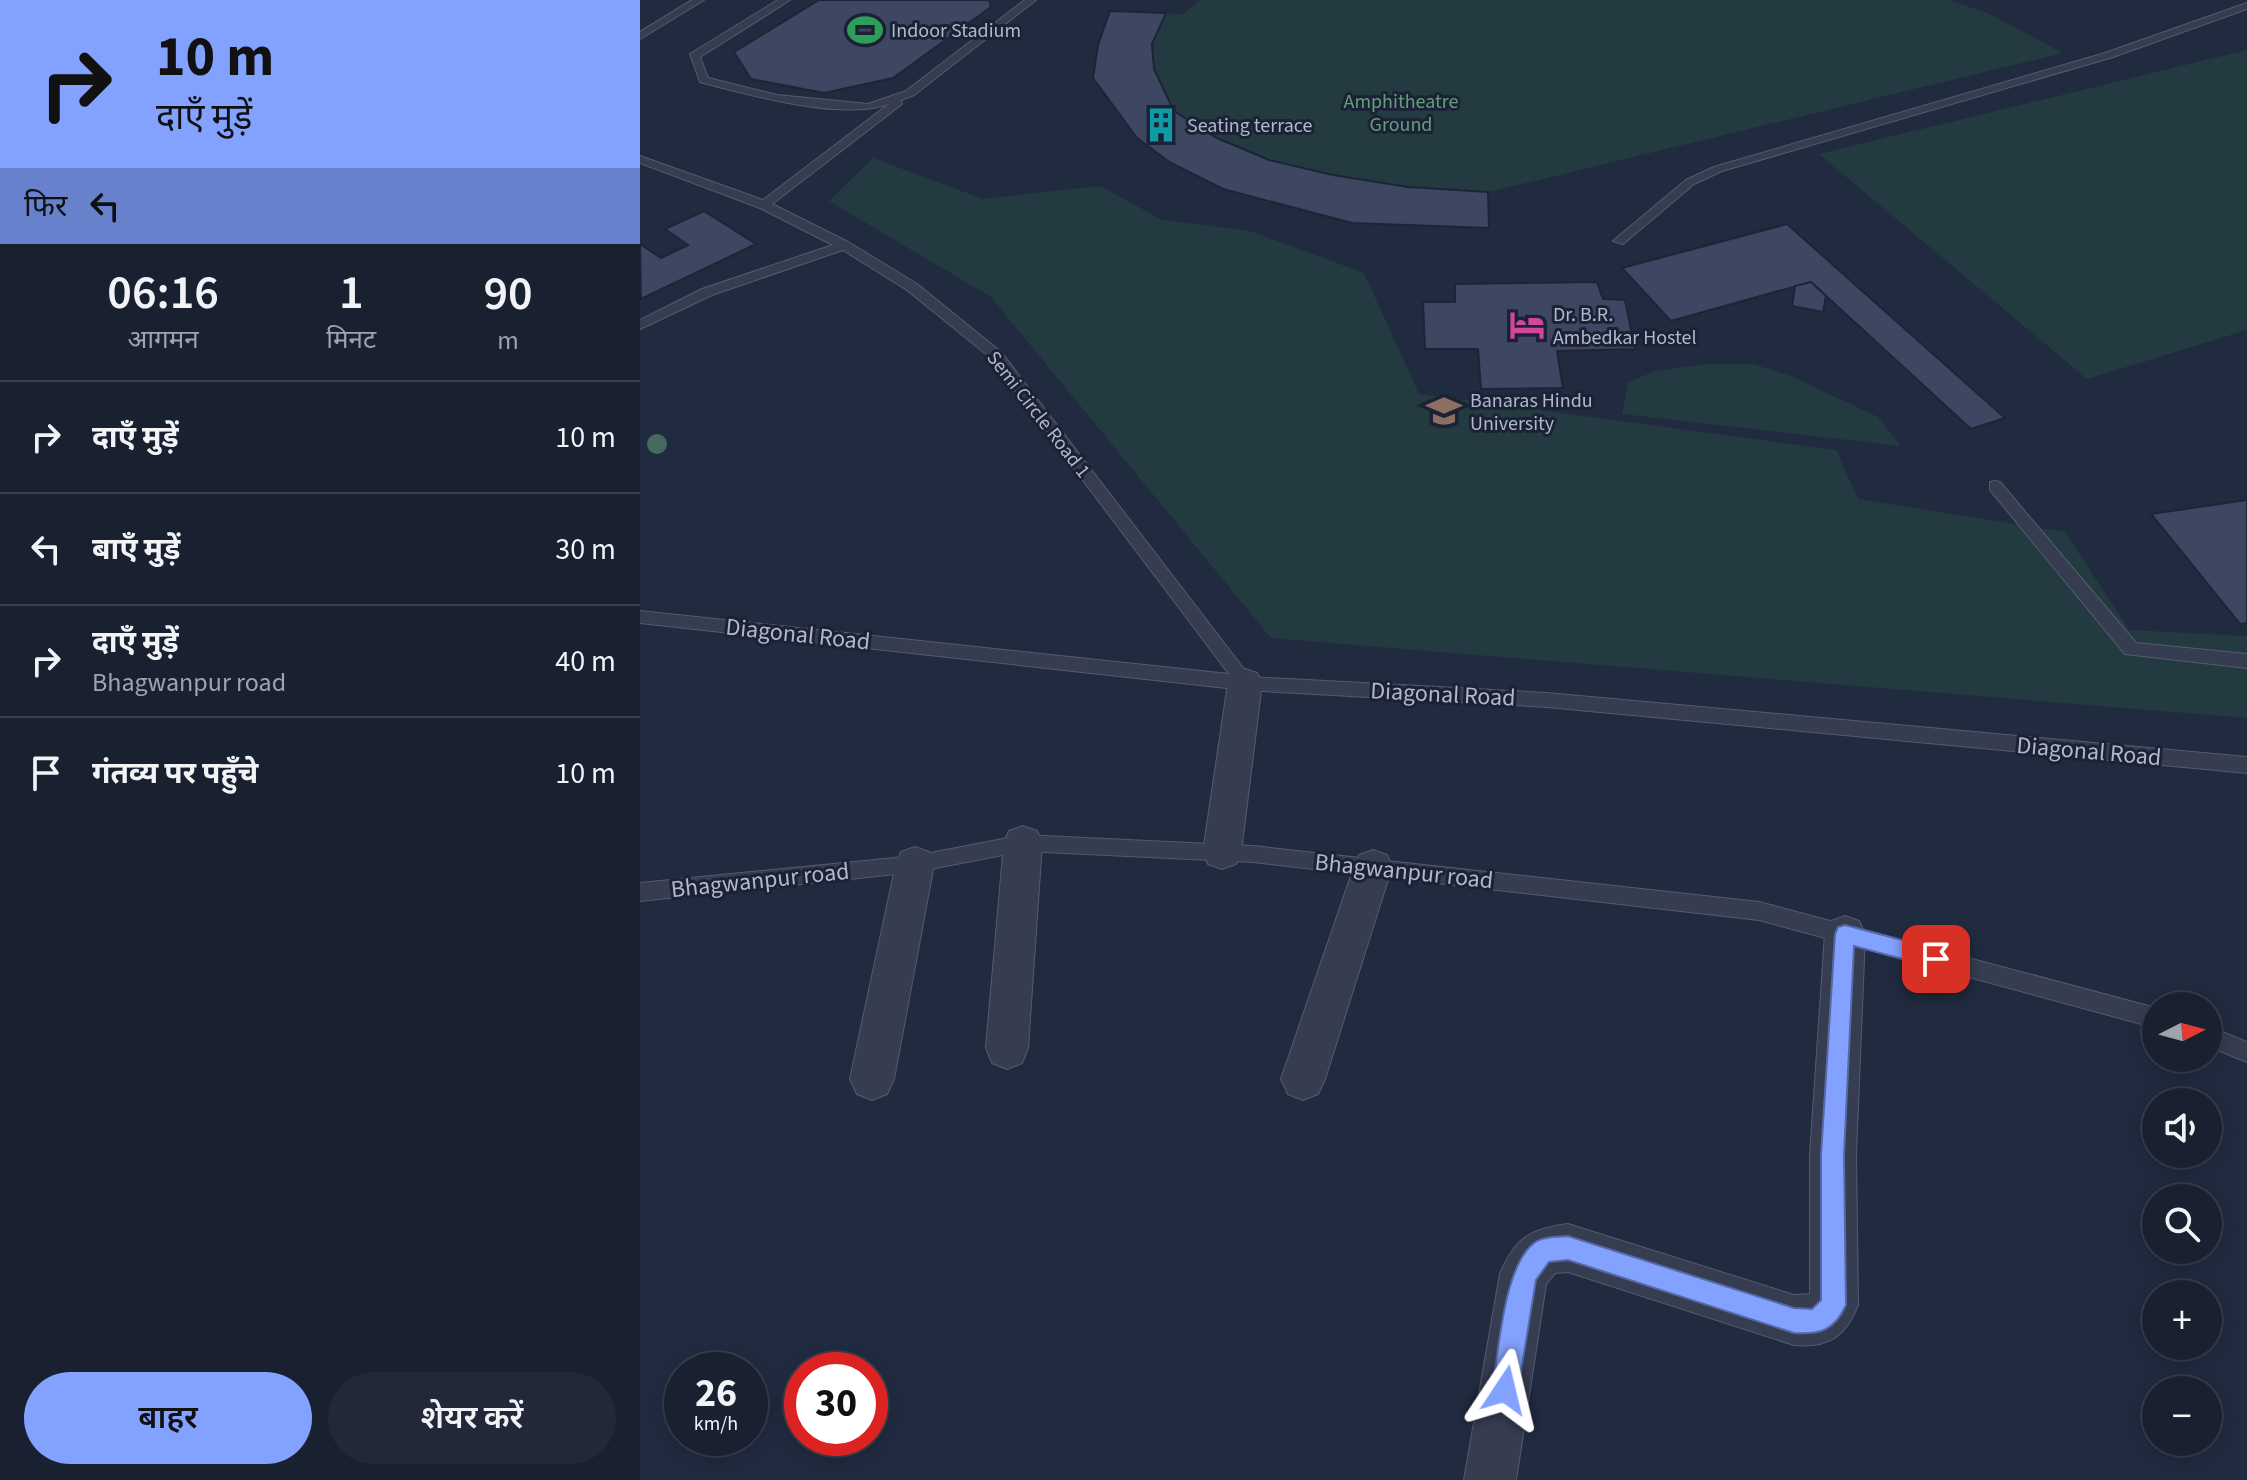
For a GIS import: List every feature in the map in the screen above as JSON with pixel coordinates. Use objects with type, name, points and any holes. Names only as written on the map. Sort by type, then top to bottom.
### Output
[{"type":"street","points":[[1222,852],[1245,683]]},
{"type":"street","points":[[1007,1048],[1023,843]]},
{"type":"street","points":[[872,1079],[915,864]]},
{"type":"street","points":[[1303,1079],[1373,867]]},
{"type":"street","points":[[1490,1480],[1524,1274],[1543,1251],[1568,1248],[1794,1320],[1816,1322],[1834,1305],[1833,1155],[1845,934]]},
{"type":"lane","points":[[640,36],[699,0]]},
{"type":"lane","points":[[785,0],[694,56],[704,80],[777,98],[869,107],[910,93]]},
{"type":"lane","points":[[764,205],[1031,0]]},
{"type":"lane","points":[[1619,241],[1690,182],[1718,169],[2109,55],[2247,6]]},
{"type":"lane","points":[[640,25],[655,27]]},
{"type":"lane","name":"Semi Circle Road 1","points":[[640,159],[764,205],[844,245],[912,287],[996,355],[1245,683]]},
{"type":"lane","points":[[640,325],[707,292],[844,245]]},
{"type":"lane","points":[[1995,486],[2131,649],[2247,661]]},
{"type":"lane","name":"Diagonal Road","points":[[640,617],[1245,683],[1547,700],[2247,765]]},
{"type":"lane","name":"Bhagwanpur road","points":[[640,892],[915,864],[1023,843],[1222,852],[1759,911],[2142,1014]]},
{"type":"lane","points":[[2222,1042],[2247,1052]]},
{"type":"green space","name":"Amphitheatre Ground","points":[[1201,0],[1948,0],[1988,13],[2063,53],[1489,192],[1489,228],[1352,223],[1223,189],[1171,163],[1137,138],[1093,78],[1098,45],[1110,11],[1183,14]]},
{"type":"green space","points":[[2247,50],[2247,330],[2087,379],[1819,154]]},
{"type":"green space","points":[[873,158],[983,199],[1100,186],[1162,220],[1250,231],[1364,273],[1419,394],[1836,450],[1858,499],[2065,532],[2129,630],[2247,636],[2247,718],[1271,638],[991,297],[829,201]]},
{"type":"green space","points":[[1706,364],[1752,364],[1791,376],[1878,417],[1901,446],[1622,414],[1628,382],[1656,371]]},
{"type":"building","name":"Indoor Stadium","points":[[819,0],[989,0],[991,7],[893,78],[824,93],[751,79],[734,52]]},
{"type":"building","name":"Seating terrace","points":[[1110,11],[1166,13],[1152,44],[1154,69],[1174,111],[1217,138],[1269,160],[1333,175],[1408,187],[1488,192],[1489,228],[1352,223],[1223,189],[1171,163],[1137,138],[1093,78],[1098,45]]},
{"type":"building","points":[[704,211],[756,244],[641,299],[640,244],[661,258],[688,245],[665,229]]},
{"type":"building","points":[[1787,224],[2005,418],[1971,429],[1811,282],[1671,321],[1622,268]]},
{"type":"building","name":"Dr. B.R. Ambedkar Hostel","points":[[1597,282],[1603,299],[1625,300],[1635,349],[1557,351],[1563,388],[1481,389],[1478,349],[1425,349],[1423,302],[1455,302],[1455,284]]},
{"type":"building","points":[[1811,282],[1826,296],[1823,312],[1792,306],[1795,286]]},
{"type":"building","points":[[2247,500],[2247,623],[2240,624],[2151,514]]},
{"type":"place","name":"Indoor Stadium","points":[[865,30]]},
{"type":"place","name":"Seating terrace","points":[[1161,125]]},
{"type":"place","name":"Dr. B.R. Ambedkar Hostel","points":[[1527,325]]},
{"type":"place","name":"Banaras Hindu University","points":[[1444,411]]},
{"type":"route","points":[[1505,1390],[1524,1274],[1543,1251],[1568,1248],[1794,1320],[1816,1322],[1834,1305],[1833,1155],[1845,934],[1936,959]]}]
